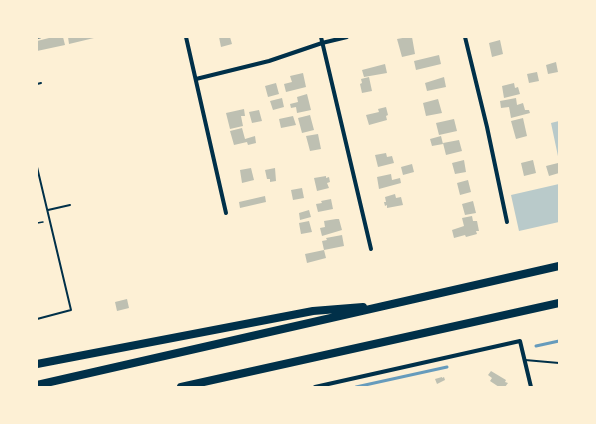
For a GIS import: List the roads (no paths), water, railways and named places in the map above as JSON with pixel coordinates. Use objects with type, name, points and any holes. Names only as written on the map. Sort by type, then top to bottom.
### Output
[{"type":"highway","points":[[37,385],[559,266]]},
{"type":"highway","points":[[181,387],[559,303]]},
{"type":"highway","points":[[37,364],[313,311],[396,304]]},
{"type":"street","points":[[186,37],[226,214]]},
{"type":"street","points":[[321,37],[371,249]]},
{"type":"street","points":[[196,79],[269,61],[322,43],[346,37]]},
{"type":"street","points":[[466,37],[487,126],[507,222]]},
{"type":"street","points":[[315,387],[520,341],[531,387]]},
{"type":"lane","points":[[37,84],[41,83]]},
{"type":"lane","points":[[37,167],[71,310],[37,318]]},
{"type":"lane","points":[[47,210],[70,205]]},
{"type":"lane","points":[[525,360],[559,363]]},
{"type":"waterway","points":[[536,346],[559,341]]},
{"type":"waterway","points":[[356,387],[447,367]]}]
